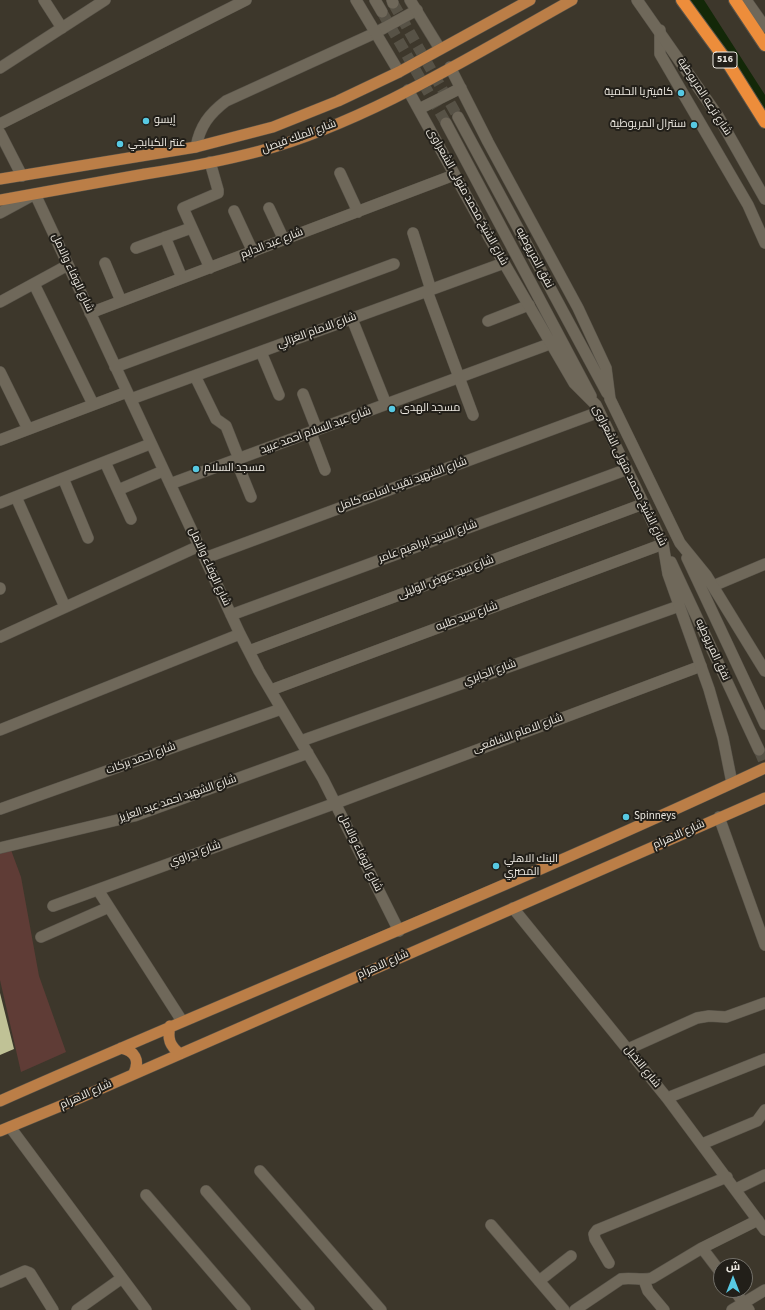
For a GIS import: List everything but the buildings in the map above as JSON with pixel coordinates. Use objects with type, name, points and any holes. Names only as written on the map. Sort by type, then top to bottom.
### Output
[{"type":"highway","name":"516","points":[[682,0],[728,63],[765,122]]},
{"type":"highway","points":[[735,0],[765,45]]},
{"type":"main road","name":"شارع الملك فيصل","points":[[0,179],[196,147],[256,133],[290,121],[399,72],[530,0]]},
{"type":"main road","name":"شارع الملك فيصل","points":[[0,200],[210,162],[260,151],[304,136],[408,90],[572,0]]},
{"type":"main road","points":[[0,1100],[170,1026],[399,931],[664,815],[765,768]]},
{"type":"main road","name":"شارع الاهرام","points":[[5,1129],[765,798]]},
{"type":"main road","points":[[170,1026],[168,1034],[170,1042],[174,1049],[180,1054]]},
{"type":"main road","points":[[121,1048],[134,1054],[137,1060],[137,1067],[134,1073]]},
{"type":"street","points":[[44,0],[62,28]]},
{"type":"street","points":[[0,68],[105,0]]},
{"type":"street","points":[[0,124],[246,0]]},
{"type":"street","points":[[356,0],[399,72]]},
{"type":"street","points":[[375,0],[382,12]]},
{"type":"street","points":[[410,0],[440,50]]},
{"type":"street","name":"شارع ترعه المريوطية","points":[[637,0],[660,30],[718,116],[765,199]]},
{"type":"street","points":[[746,0],[765,27]]},
{"type":"street","points":[[196,147],[204,122],[213,110],[226,101],[375,33],[417,10]]},
{"type":"street","points":[[660,30],[660,54],[748,205],[765,243]]},
{"type":"street","name":"شارع الشيخ محمد متولى الشعراوى","points":[[450,67],[511,185],[578,308],[606,368],[610,399],[680,543],[700,566],[765,671]]},
{"type":"street","points":[[419,109],[461,88]]},
{"type":"street","name":"شارع الشيخ محمد متولى الشعراوى","points":[[408,90],[454,175],[576,387],[598,408],[625,470],[664,547],[667,568],[701,666],[723,738],[732,783]]},
{"type":"street","name":"نفق المريوطيه","points":[[458,117],[610,399]]},
{"type":"street","name":"نفق المريوطيه","points":[[446,123],[598,408]]},
{"type":"street","points":[[0,133],[22,176]]},
{"type":"street","points":[[210,162],[218,193],[183,208],[210,268]]},
{"type":"street","points":[[340,173],[358,212]]},
{"type":"street","name":"شارع عبد الدايم","points":[[90,313],[454,175]]},
{"type":"street","points":[[0,213],[35,194]]},
{"type":"street","name":"شارع الوفاء والامل","points":[[35,194],[150,444],[240,634],[281,709],[336,803],[399,931]]},
{"type":"street","points":[[269,208],[284,240]]},
{"type":"street","points":[[234,211],[253,252]]},
{"type":"street","points":[[136,248],[191,228]]},
{"type":"street","points":[[413,233],[429,290],[458,378],[474,415]]},
{"type":"street","points":[[165,237],[182,278]]},
{"type":"street","points":[[105,263],[121,302]]},
{"type":"street","name":"شارع الامام الغزالي","points":[[0,440],[93,404],[129,396],[194,376],[504,263]]},
{"type":"street","points":[[115,367],[394,264]]},
{"type":"street","points":[[0,302],[68,265]]},
{"type":"street","points":[[34,284],[93,404]]},
{"type":"street","points":[[488,321],[529,305]]},
{"type":"street","points":[[352,319],[386,404]]},
{"type":"street","name":"شارع عبد السلام احمد عبيد","points":[[170,484],[552,343]]},
{"type":"street","points":[[261,352],[279,395]]},
{"type":"street","points":[[0,372],[28,429]]},
{"type":"street","points":[[194,376],[216,419],[226,426],[251,497]]},
{"type":"street","points":[[303,394],[325,470]]},
{"type":"street","name":"شارع الشهيد نقيب اسامه كامل","points":[[205,558],[598,408]]},
{"type":"street","points":[[0,503],[150,444]]},
{"type":"street","points":[[105,462],[132,519]]},
{"type":"street","name":"شارع السيد ابراهيم عامر","points":[[231,615],[625,470]]},
{"type":"street","points":[[118,490],[164,471]]},
{"type":"street","points":[[63,478],[88,538]]},
{"type":"street","points":[[16,497],[65,607]]},
{"type":"street","name":"شارع سيد عوض الوليلى","points":[[249,651],[643,504]]},
{"type":"street","name":"نفق المريوطيه","points":[[680,543],[765,724]]},
{"type":"street","points":[[0,637],[199,546]]},
{"type":"street","name":"نفق المريوطيه","points":[[664,547],[759,750]]},
{"type":"street","name":"شارع سيد طلبه","points":[[271,690],[664,547]]},
{"type":"street","points":[[713,586],[765,564]]},
{"type":"street","name":"شارع الجابري","points":[[301,741],[679,606]]},
{"type":"street","points":[[0,730],[240,634]]},
{"type":"street","name":"شارع الامام الشافعى","points":[[336,803],[701,666]]},
{"type":"street","name":"شارع احمد بركات","points":[[0,809],[281,709]]},
{"type":"street","name":"شارع الشهيد احمد عبد العزيز","points":[[0,848],[134,816],[308,753]]},
{"type":"street","name":"شارع بدراوي","points":[[54,906],[336,803]]},
{"type":"street","points":[[719,818],[765,945]]},
{"type":"street","points":[[98,890],[182,1021]]},
{"type":"street","points":[[41,937],[109,907]]},
{"type":"street","name":"شارع النخيل","points":[[513,908],[667,1098],[765,1230]]},
{"type":"street","points":[[628,1049],[697,1018],[709,1016],[726,1017],[765,1003]]},
{"type":"street","points":[[667,1098],[765,1059]]},
{"type":"street","points":[[702,1144],[757,1121],[764,1113]]},
{"type":"street","points":[[5,1129],[146,1310]]},
{"type":"street","points":[[260,1171],[382,1310]]},
{"type":"street","points":[[736,1189],[765,1175]]},
{"type":"street","points":[[608,1263],[595,1239],[594,1234],[597,1230],[727,1177]]},
{"type":"street","points":[[206,1191],[309,1310]]},
{"type":"street","points":[[146,1195],[244,1310]]},
{"type":"street","points":[[575,1310],[621,1279],[629,1278],[644,1280],[656,1276],[702,1248],[758,1220]]},
{"type":"street","points":[[491,1225],[564,1310]]},
{"type":"street","points":[[702,1248],[713,1262]]},
{"type":"street","points":[[538,1281],[571,1256]]},
{"type":"street","points":[[0,1282],[25,1271],[30,1272],[53,1310]]},
{"type":"street","points":[[77,1310],[122,1278]]},
{"type":"street","points":[[644,1280],[648,1291],[664,1310]]},
{"type":"street","points":[[732,1310],[746,1306],[765,1290]]},
{"type":"shaded area","points":[[682,0],[704,0],[765,95],[765,130],[730,68]]},
{"type":"shaded area","points":[[11,850],[21,877],[39,976],[66,1052],[21,1072],[0,980],[0,853]]},
{"type":"tunnel","points":[[393,3],[458,117]]},
{"type":"tunnel","points":[[382,12],[446,123]]},
{"type":"tunnel","points":[[759,750],[765,764]]},
{"type":"place","name":"كافيتريا الحلمية","points":[[681,93]]},
{"type":"place","name":"إيسو","points":[[146,121]]},
{"type":"place","name":"سنترال المريوطية","points":[[694,125]]},
{"type":"place","name":"عنتر الكبابجي","points":[[120,144]]},
{"type":"place","name":"مسجد الهدى","points":[[392,409]]},
{"type":"place","name":"مسجد السلام","points":[[196,469]]},
{"type":"place","name":"Spinneys","points":[[626,817]]},
{"type":"place","name":"البنك الاهلي المصري","points":[[496,866]]}]
